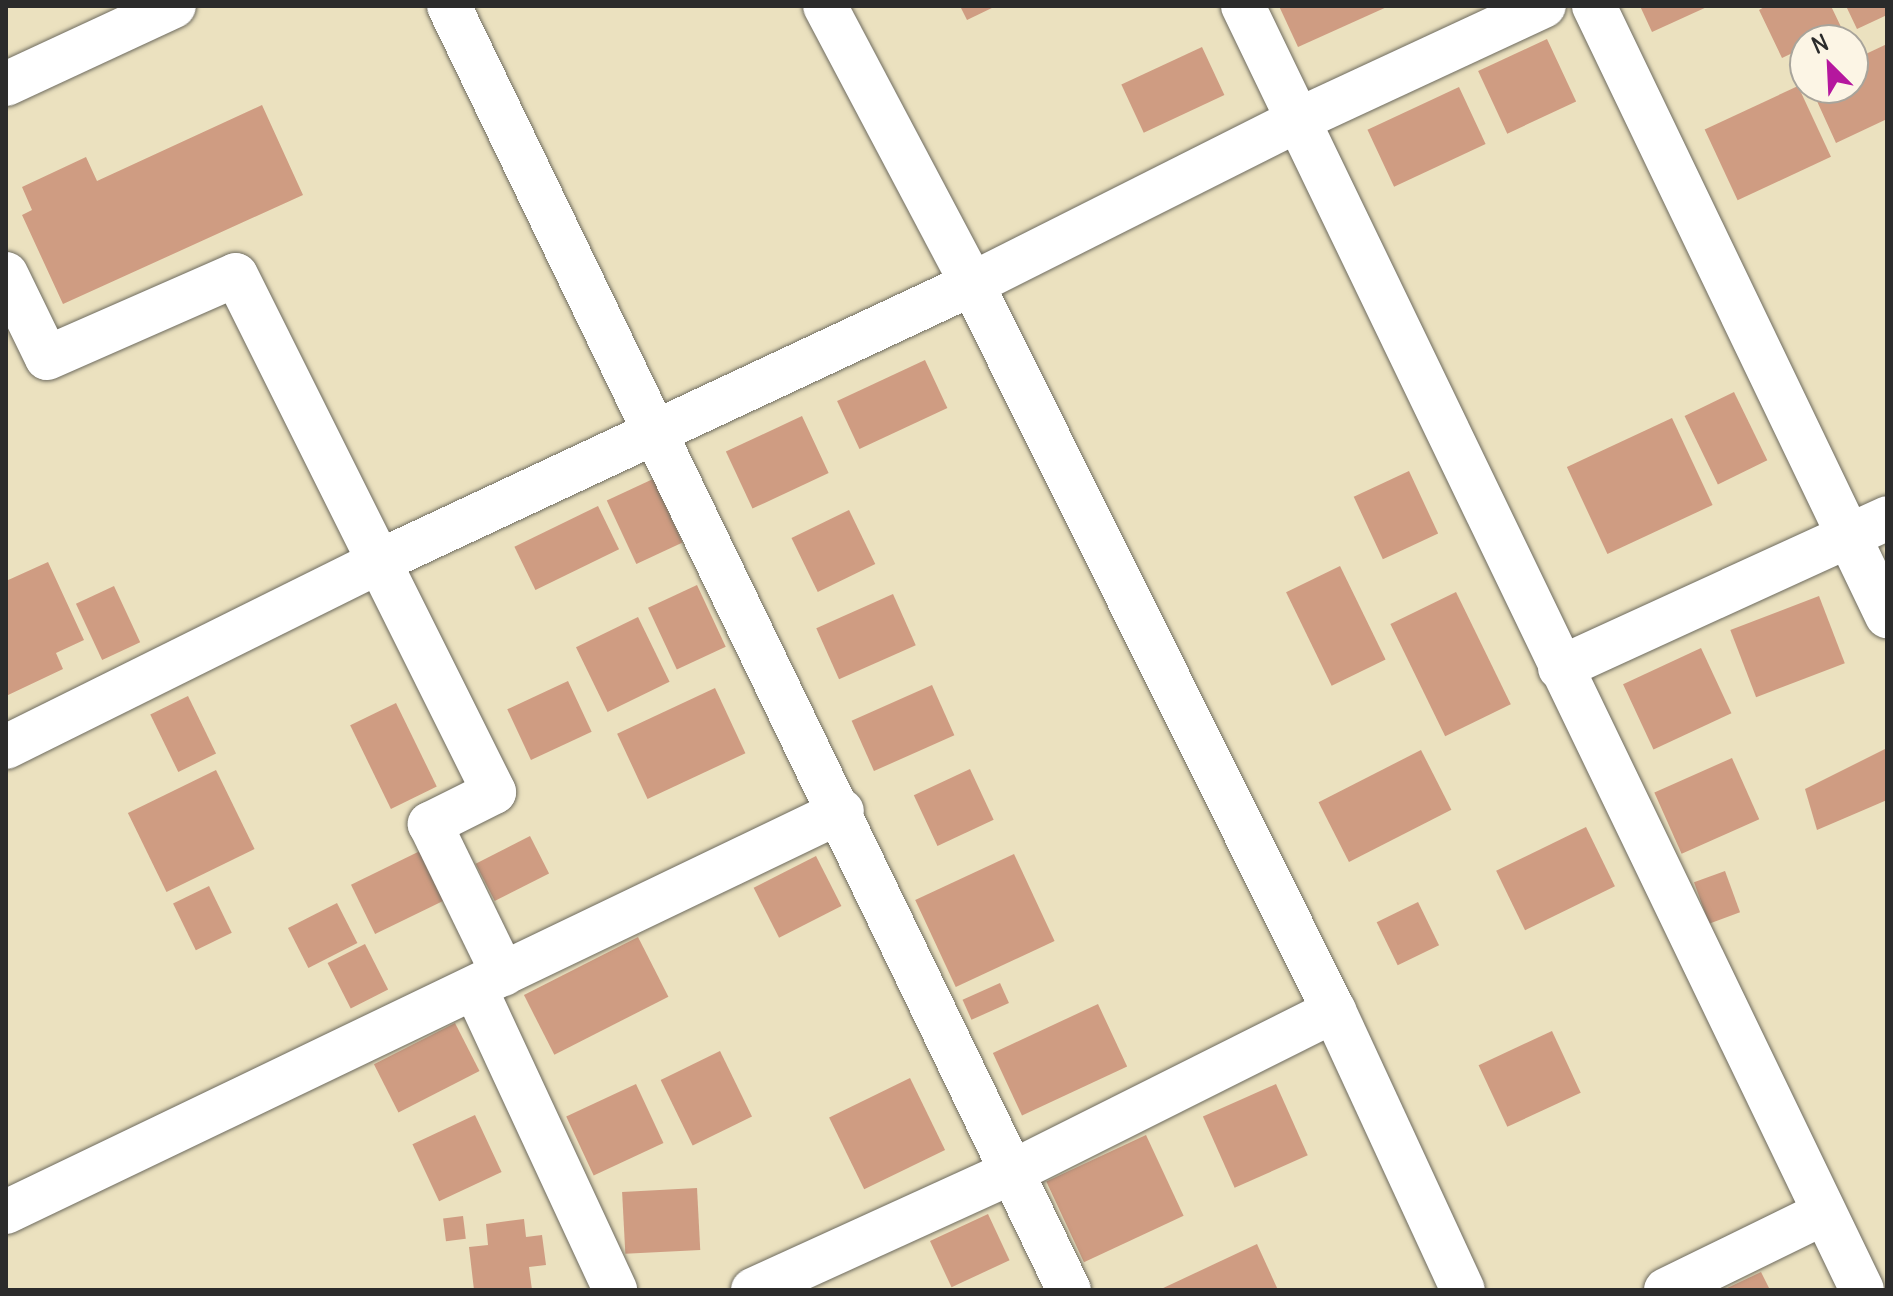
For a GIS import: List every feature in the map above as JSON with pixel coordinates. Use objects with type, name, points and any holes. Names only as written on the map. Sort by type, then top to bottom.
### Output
[{"type":"street","points":[[6,84],[174,6]]},
{"type":"street","points":[[449,6],[842,811],[1069,1290]]},
{"type":"street","points":[[825,6],[972,284],[1334,1011],[1463,1290]]},
{"type":"street","points":[[1243,6],[1862,1290]]},
{"type":"street","points":[[6,747],[380,561],[972,284],[1298,120],[1544,6]]},
{"type":"street","points":[[1594,6],[1887,616]]},
{"type":"street","points":[[6,274],[47,358],[236,275],[494,792],[430,824],[489,981],[615,1290]]},
{"type":"street","points":[[1560,668],[1887,518]]},
{"type":"street","points":[[6,1212],[842,811]]},
{"type":"street","points":[[753,1290],[1014,1171],[1334,1011]]},
{"type":"street","points":[[1666,1290],[1824,1213]]},
{"type":"building","points":[[960,6],[996,6],[967,20]]},
{"type":"building","points":[[1279,6],[1389,6],[1298,47]]},
{"type":"building","points":[[1640,6],[1709,6],[1652,32]]},
{"type":"building","points":[[1766,6],[1831,6],[1840,24],[1789,24],[1789,55],[1782,58],[1759,10]]},
{"type":"building","points":[[1846,6],[1887,6],[1887,15],[1868,24],[1855,24]]},
{"type":"building","points":[[1547,39],[1576,102],[1507,134],[1478,71]]},
{"type":"building","points":[[1887,44],[1887,119],[1836,143],[1818,104],[1869,104],[1869,52]]},
{"type":"building","points":[[1202,47],[1224,95],[1144,133],[1121,85]]},
{"type":"building","points":[[1459,87],[1486,144],[1394,187],[1367,130]]},
{"type":"building","points":[[1789,90],[1789,104],[1806,104],[1831,157],[1738,200],[1705,130]]},
{"type":"building","points":[[262,105],[303,195],[63,304],[22,215],[32,210],[22,187],[86,157],[97,181]]},
{"type":"building","points":[[925,360],[947,408],[859,449],[837,401]]},
{"type":"building","points":[[1734,392],[1767,460],[1718,484],[1685,416]]},
{"type":"building","points":[[802,416],[829,473],[752,509],[726,451]]},
{"type":"building","points":[[1672,418],[1713,505],[1607,554],[1567,467]]},
{"type":"building","points":[[1409,471],[1438,534],[1383,559],[1354,497]]},
{"type":"building","points":[[653,479],[683,542],[636,564],[607,501]]},
{"type":"building","points":[[598,506],[619,549],[535,590],[514,547]]},
{"type":"building","points":[[849,510],[875,564],[818,592],[791,538]]},
{"type":"building","points":[[48,562],[84,640],[56,653],[63,669],[6,696],[6,581]]},
{"type":"building","points":[[1340,566],[1386,659],[1332,686],[1286,592]]},
{"type":"building","points":[[697,585],[726,647],[677,669],[648,608]]},
{"type":"building","points":[[114,586],[140,642],[102,660],[76,604]]},
{"type":"building","points":[[1456,592],[1511,704],[1445,736],[1390,624]]},
{"type":"building","points":[[893,594],[916,645],[839,679],[816,628]]},
{"type":"building","points":[[1819,596],[1845,663],[1756,697],[1730,630]]},
{"type":"building","points":[[638,617],[670,682],[608,712],[576,647]]},
{"type":"building","points":[[1701,648],[1731,713],[1653,750],[1623,684]]},
{"type":"building","points":[[568,681],[592,732],[531,760],[507,709]]},
{"type":"building","points":[[932,685],[954,735],[874,771],[852,721]]},
{"type":"building","points":[[715,688],[745,753],[648,799],[617,734]]},
{"type":"building","points":[[188,696],[216,754],[178,772],[150,714]]},
{"type":"building","points":[[396,703],[437,787],[391,809],[350,725]]},
{"type":"building","points":[[1887,748],[1887,800],[1817,830],[1805,789]]},
{"type":"building","points":[[1421,750],[1451,810],[1349,862],[1319,802]]},
{"type":"building","points":[[1732,758],[1759,819],[1682,854],[1654,793]]},
{"type":"building","points":[[970,769],[994,820],[937,846],[914,795]]},
{"type":"building","points":[[216,770],[255,849],[166,892],[128,813]]},
{"type":"building","points":[[1586,827],[1615,886],[1525,930],[1496,871]]},
{"type":"building","points":[[530,836],[549,873],[495,901],[476,864]]},
{"type":"building","points":[[422,850],[446,899],[375,934],[351,885]]},
{"type":"building","points":[[1014,854],[1055,941],[956,987],[915,900]]},
{"type":"building","points":[[816,856],[841,906],[779,938],[754,888]]},
{"type":"building","points":[[1725,871],[1740,912],[1709,924],[1694,882]]},
{"type":"building","points":[[209,886],[232,933],[196,950],[173,904]]},
{"type":"building","points":[[1418,902],[1439,945],[1398,965],[1377,922]]},
{"type":"building","points":[[337,903],[357,943],[308,968],[288,928]]},
{"type":"building","points":[[638,937],[668,997],[554,1055],[524,995]]},
{"type":"building","points":[[365,944],[388,989],[351,1009],[328,963]]},
{"type":"building","points":[[1000,983],[1009,1003],[971,1020],[963,1000]]},
{"type":"building","points":[[1098,1004],[1127,1067],[1022,1116],[993,1053]]},
{"type":"building","points":[[455,1023],[480,1071],[398,1112],[374,1064]]},
{"type":"building","points":[[1552,1031],[1581,1093],[1507,1127],[1479,1065]]},
{"type":"building","points":[[720,1051],[752,1117],[693,1146],[661,1080]]},
{"type":"building","points":[[910,1078],[945,1150],[864,1189],[829,1117]]},
{"type":"building","points":[[636,1084],[663,1143],[594,1175],[566,1117]]},
{"type":"building","points":[[1276,1084],[1308,1155],[1235,1188],[1203,1117]]},
{"type":"building","points":[[475,1115],[502,1172],[439,1201],[412,1144]]},
{"type":"building","points":[[1146,1135],[1184,1216],[1084,1262],[1046,1181]]},
{"type":"building","points":[[697,1188],[700,1250],[625,1254],[622,1192]]},
{"type":"building","points":[[988,1214],[1010,1260],[952,1287],[930,1241]]},
{"type":"building","points":[[463,1216],[466,1239],[446,1241],[443,1218]]},
{"type":"building","points":[[524,1219],[526,1237],[542,1235],[546,1265],[529,1267],[532,1290],[474,1290],[469,1247],[488,1245],[486,1224]]},
{"type":"building","points":[[1257,1244],[1278,1290],[1159,1290]]},
{"type":"building","points":[[1761,1272],[1770,1290],[1723,1290]]}]
